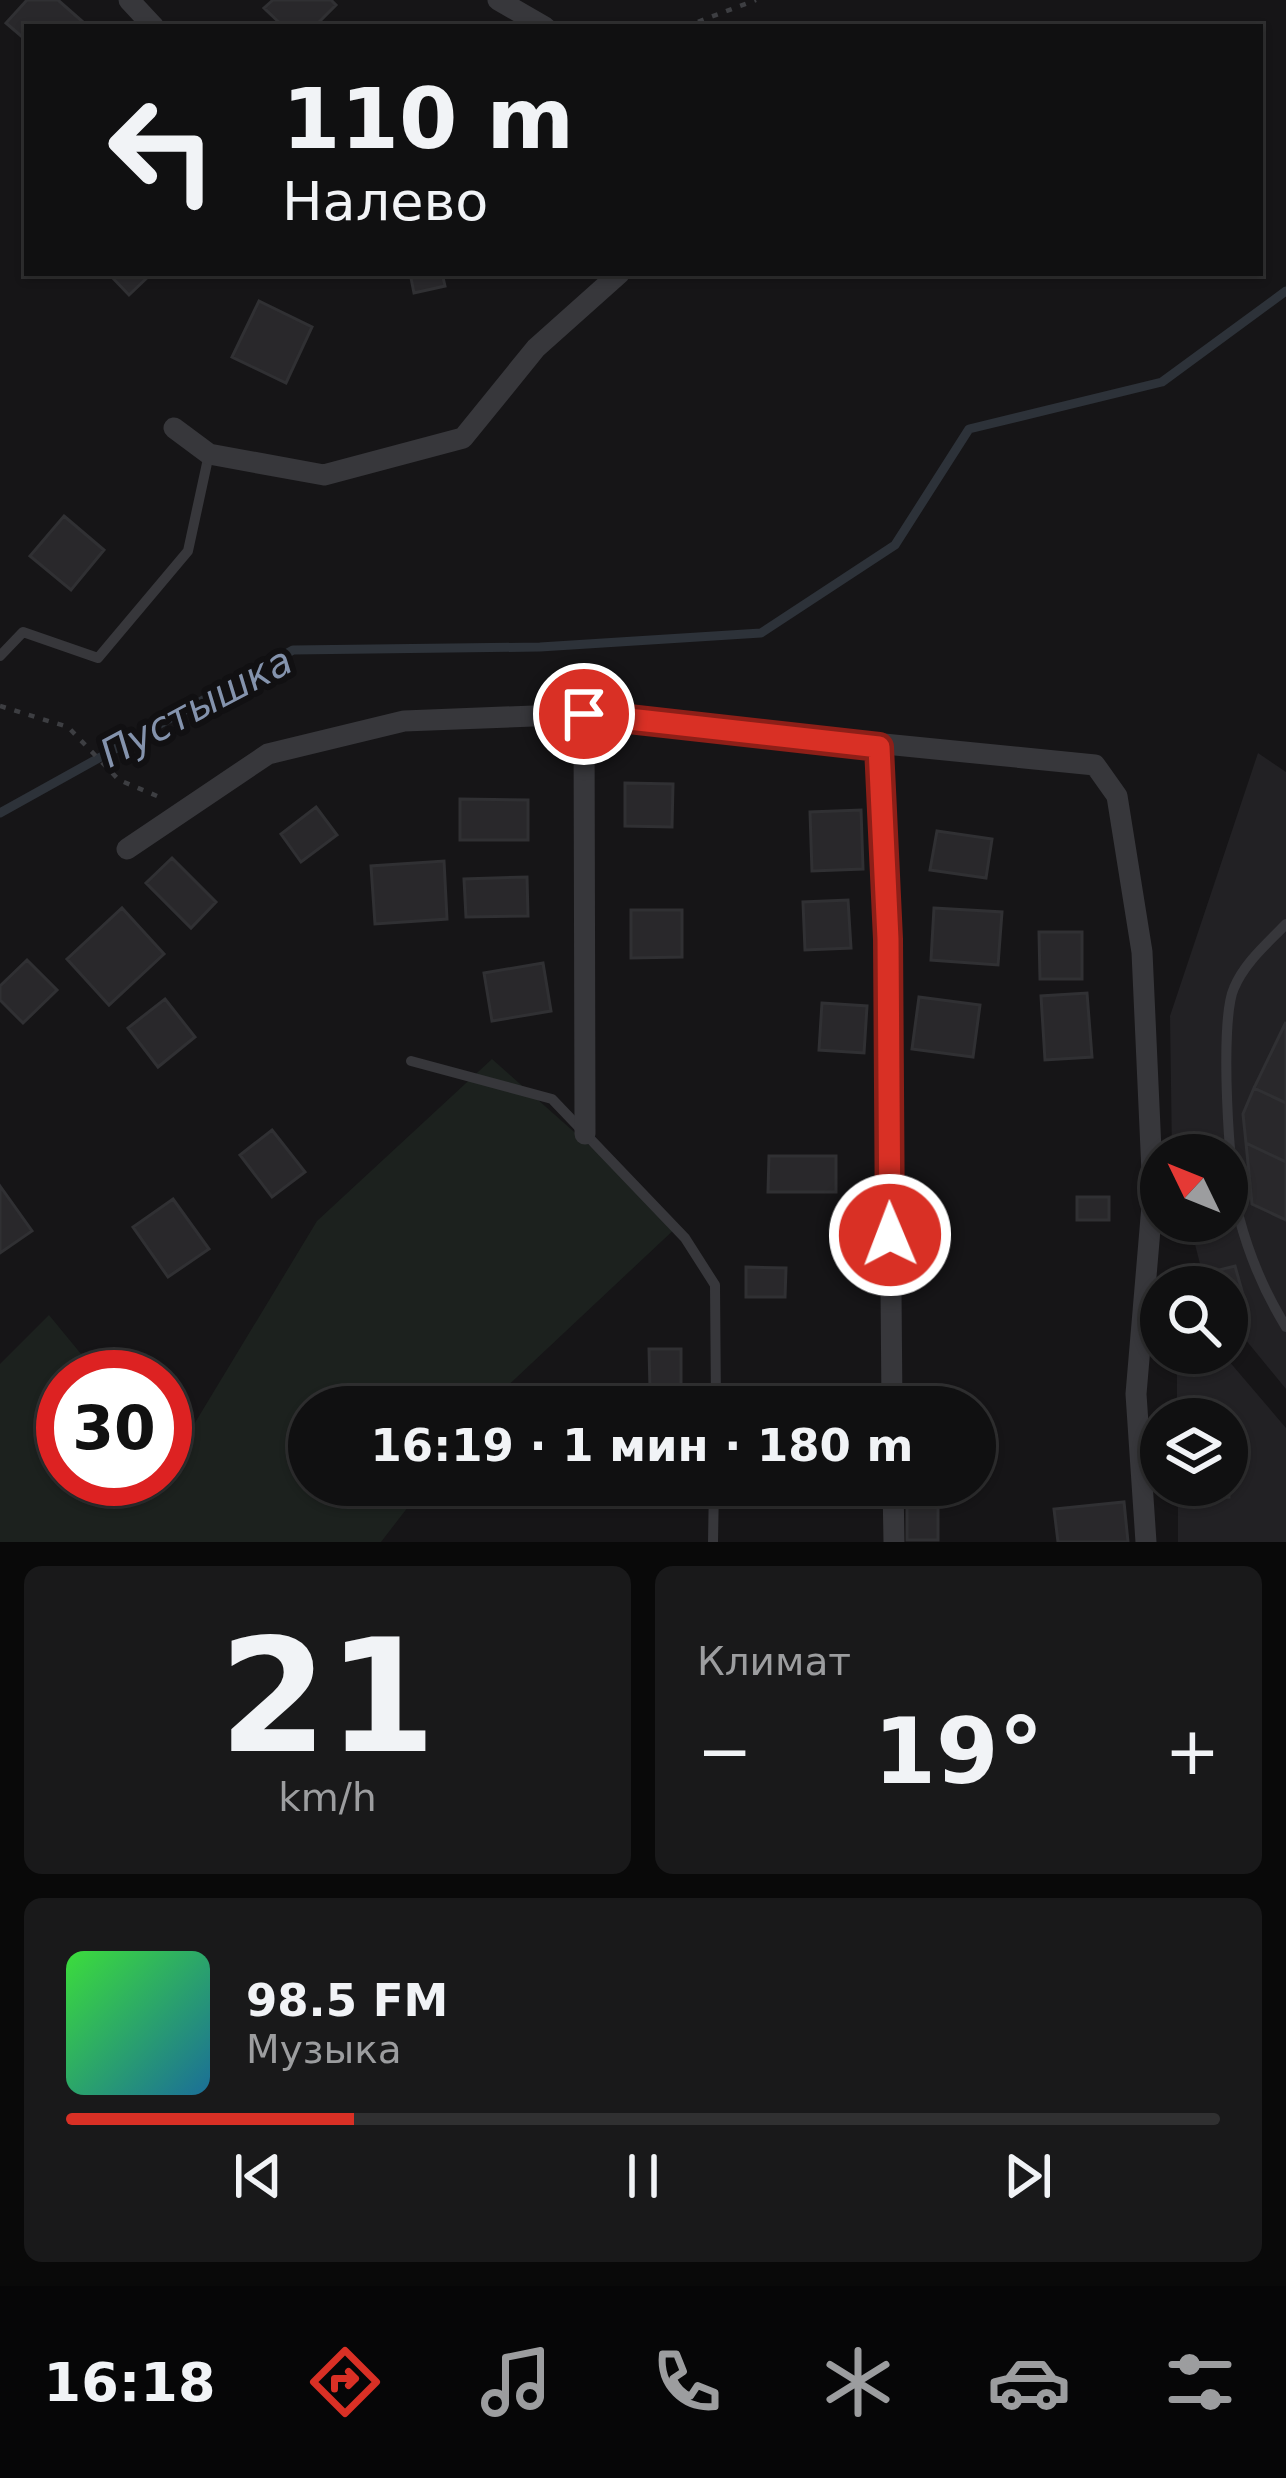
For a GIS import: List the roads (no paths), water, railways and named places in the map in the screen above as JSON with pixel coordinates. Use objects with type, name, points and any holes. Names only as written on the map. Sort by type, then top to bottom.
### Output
[{"type":"street","points":[[129,0],[151,24]]},
{"type":"street","points":[[498,0],[534,24]]},
{"type":"street","points":[[174,428],[209,454],[324,475],[463,438],[536,348],[617,276]]},
{"type":"street","points":[[584,714],[585,1134]]},
{"type":"street","points":[[127,849],[268,754],[404,721],[584,714],[879,747],[932,747],[998,759],[1095,765],[1117,796],[1142,952],[1153,1194],[1136,1394],[1146,1542]]},
{"type":"street","points":[[879,747],[888,939],[892,1386]]},
{"type":"street","points":[[893,1506],[894,1542]]},
{"type":"lane","points":[[0,656],[23,632],[98,658],[188,551],[199,479],[209,454]]},
{"type":"lane","points":[[1286,924],[1251,959],[1232,992],[1226,1043],[1238,1215],[1268,1298],[1286,1327]]},
{"type":"lane","points":[[411,1061],[552,1100],[585,1134],[704,1261],[718,1310],[716,1386]]},
{"type":"lane","points":[[713,1542],[714,1506]]},
{"type":"waterway","name":"Пустышка","points":[[0,813],[293,650],[540,647],[761,633],[895,545],[969,429],[1162,382],[1286,291]]}]
